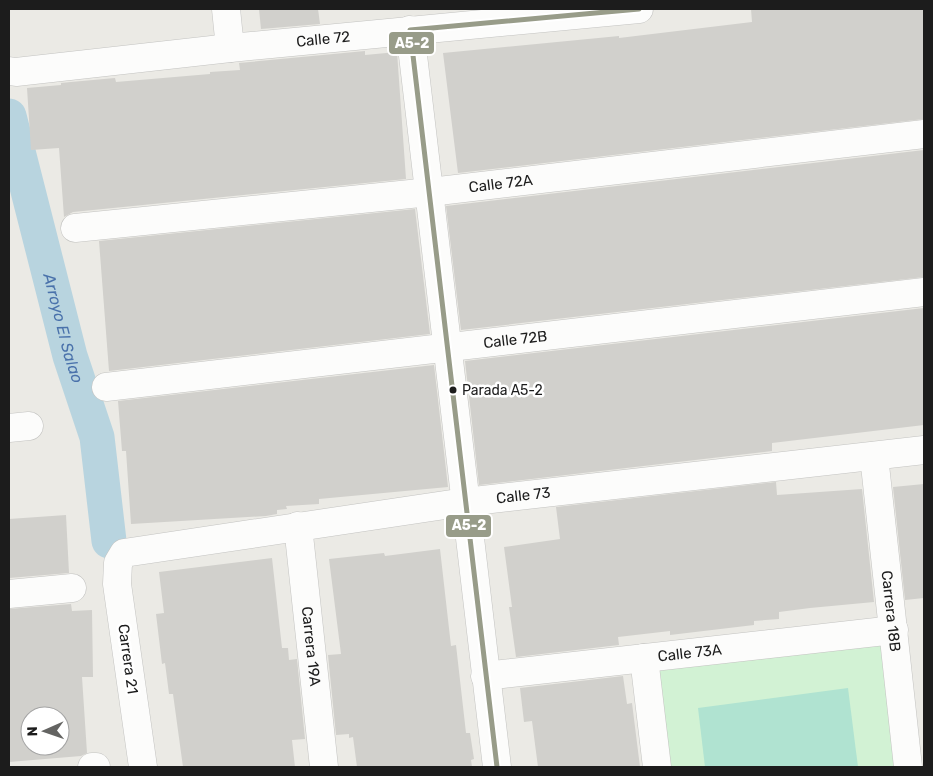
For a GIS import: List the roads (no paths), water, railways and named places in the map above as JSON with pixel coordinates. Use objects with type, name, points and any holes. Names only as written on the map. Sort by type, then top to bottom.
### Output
[{"type":"street","points":[[226,9],[230,48]]},
{"type":"street","name":"Calle 72","points":[[12,72],[230,48],[629,9]]},
{"type":"street","points":[[410,30],[497,767]]},
{"type":"street","name":"Calle 72A","points":[[75,228],[430,192],[924,134]]},
{"type":"street","name":"Calle 72B","points":[[106,387],[924,292]]},
{"type":"street","name":"Calle 73","points":[[124,553],[465,502],[924,450]]},
{"type":"street","name":"Carrera 18B","points":[[874,456],[908,767]]},
{"type":"street","name":"Carrera 19A","points":[[298,526],[324,767]]},
{"type":"street","name":"Carrera 21","points":[[124,553],[118,564],[117,584],[143,767]]},
{"type":"street","points":[[9,594],[72,588]]},
{"type":"street","name":"Calle 73A","points":[[485,676],[894,630]]},
{"type":"street","points":[[644,658],[657,767]]},
{"type":"waterway","name":"Arroyo El Salao","points":[[9,116],[70,356],[97,437],[109,541]]},
{"type":"place","name":"Parada A5-2","points":[[453,390]]}]
